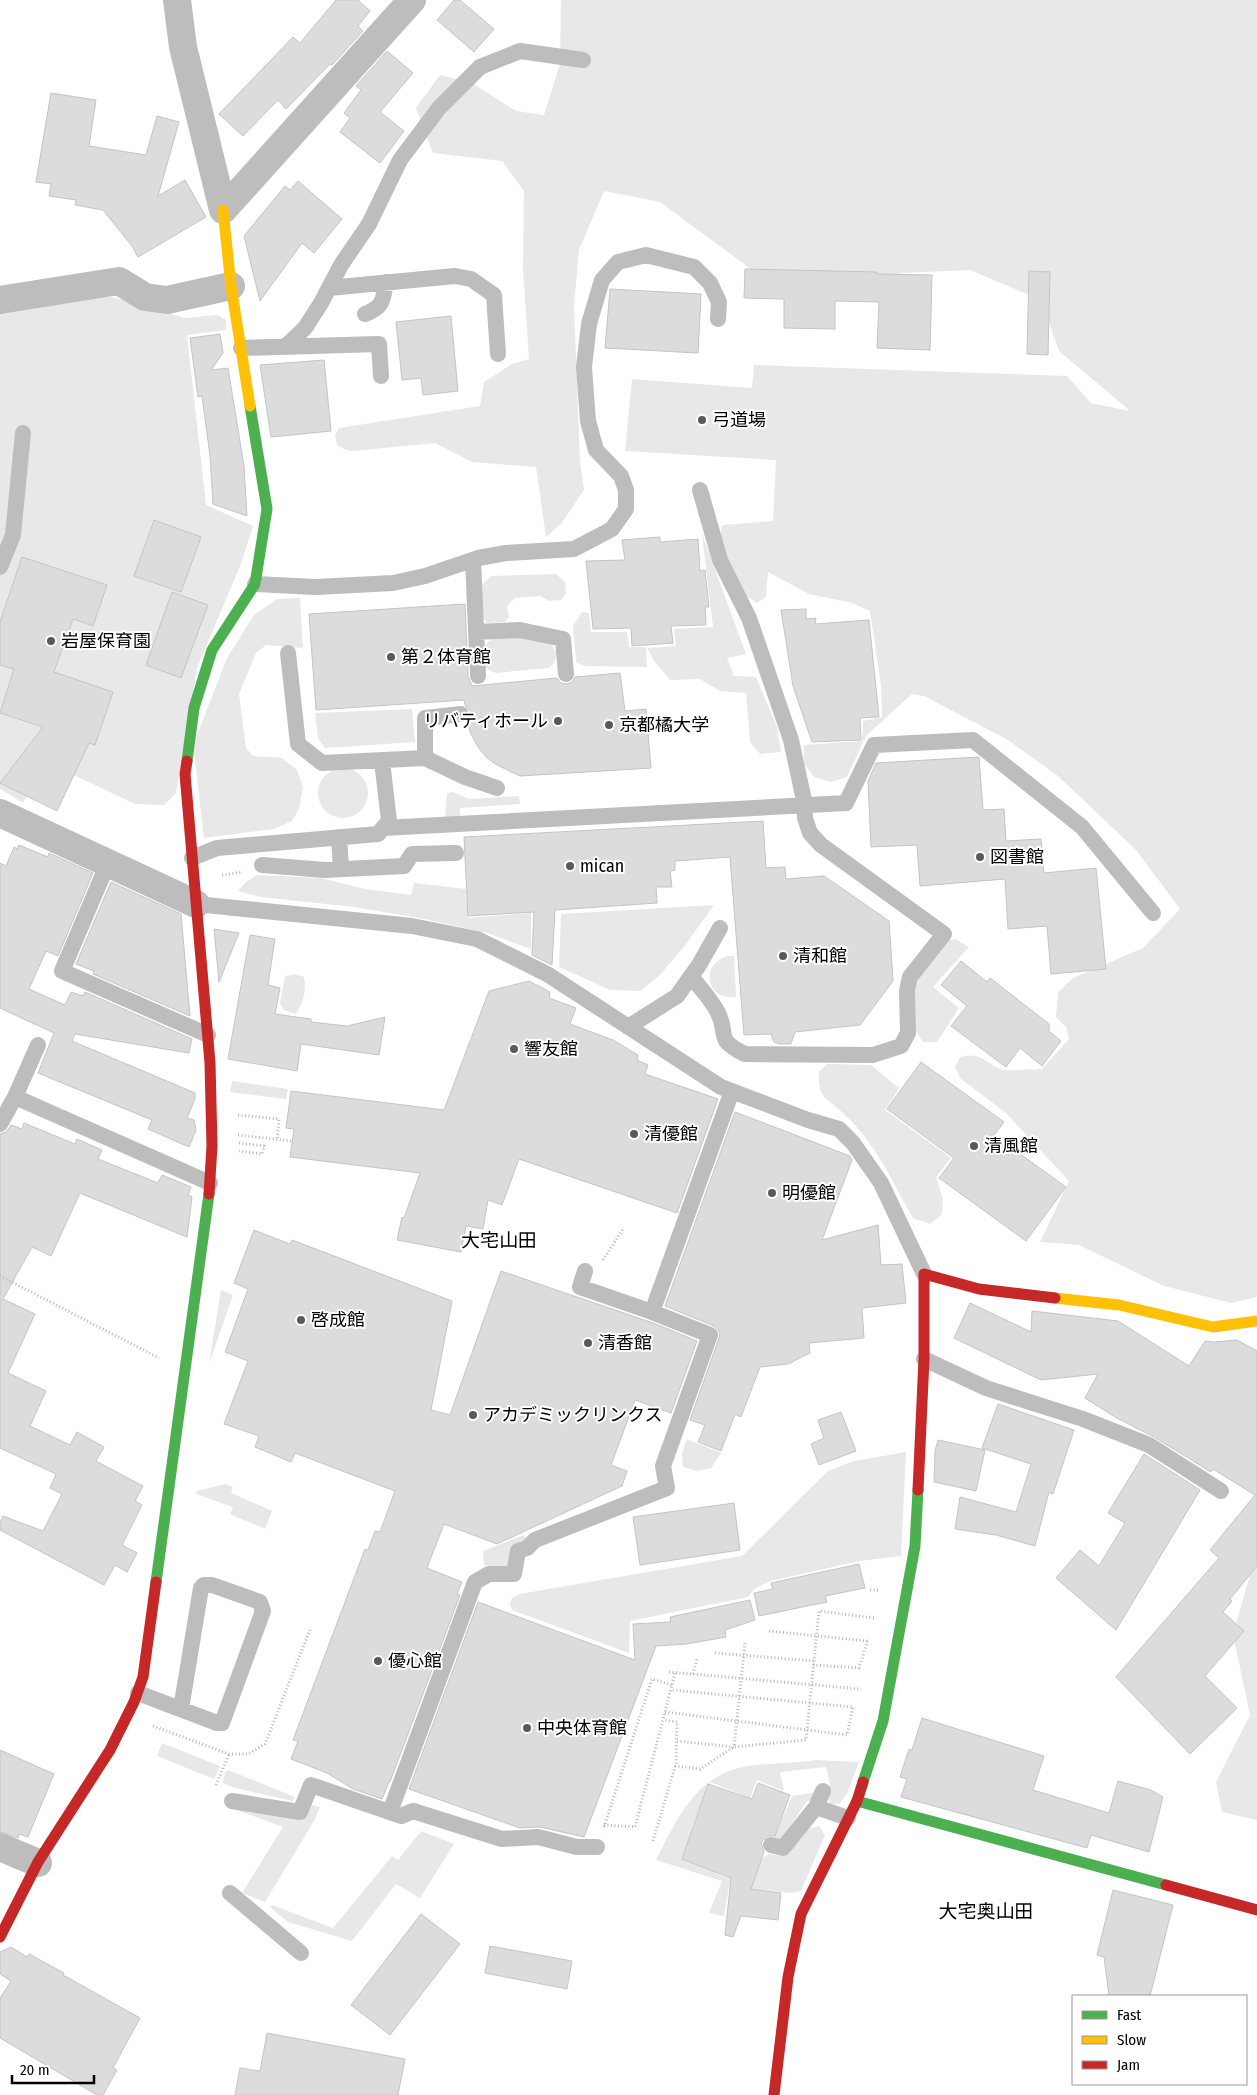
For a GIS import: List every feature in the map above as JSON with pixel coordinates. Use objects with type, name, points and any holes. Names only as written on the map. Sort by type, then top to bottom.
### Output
[{"type":"street","points":[[0,1937],[38,1863],[123,1730],[143,1677],[186,1373],[210,1183],[211,1111],[208,1035],[185,774],[194,708],[212,650],[255,584],[267,508],[231,286],[223,210],[183,47],[177,0]]},
{"type":"street","points":[[223,210],[412,0]]},
{"type":"street","points":[[0,300],[119,281],[144,297],[167,300],[231,286]]},
{"type":"street","points":[[1,818],[108,863],[195,891]]},
{"type":"street","points":[[774,2095],[788,1978],[801,1914],[857,1802],[883,1721],[915,1546],[924,1359],[924,1274],[979,1290],[1119,1305],[1213,1327],[1257,1321]]},
{"type":"street","points":[[857,1802],[1257,1910]]},
{"type":"street","points":[[0,1847],[38,1863]]},
{"type":"lane","points":[[286,346],[305,328],[330,288],[341,265],[369,224],[400,160],[439,108],[480,67],[520,51],[583,60]]},
{"type":"lane","points":[[255,584],[316,588],[393,583],[425,576],[473,560],[506,553],[574,549],[612,529],[626,509],[626,490],[621,476],[596,450],[588,421],[584,367],[589,324],[602,280],[618,262],[646,255],[694,267],[710,283],[720,302],[718,319]]},
{"type":"lane","points":[[330,288],[455,276],[470,279],[494,295],[498,354]]},
{"type":"lane","points":[[365,314],[377,309],[384,297],[386,282]]},
{"type":"lane","points":[[241,348],[379,344],[381,376]]},
{"type":"lane","points":[[0,567],[13,535],[23,433]]},
{"type":"lane","points":[[691,976],[718,1012],[724,1039],[733,1048],[746,1054],[873,1055],[902,1046],[908,1033],[907,991],[910,977],[944,934],[821,845],[810,833],[805,818],[805,805],[791,740],[749,618],[720,560],[700,490]]},
{"type":"lane","points":[[473,560],[478,676]]},
{"type":"lane","points":[[476,632],[520,630],[563,639],[566,674]]},
{"type":"lane","points":[[288,653],[298,744],[322,763],[426,758],[465,777],[497,788]]},
{"type":"lane","points":[[426,758],[426,718],[461,714]]},
{"type":"lane","points":[[383,828],[846,803],[874,745],[973,740],[1082,827],[1153,913]]},
{"type":"lane","points":[[192,858],[217,848],[378,834],[389,821],[382,761]]},
{"type":"lane","points":[[339,837],[341,870]]},
{"type":"lane","points":[[262,864],[341,870],[404,866],[412,854],[456,853]]},
{"type":"lane","points":[[108,863],[62,971],[208,1035]]},
{"type":"lane","points":[[195,891],[412,926],[476,939],[547,974],[721,1088],[808,1120],[839,1129],[853,1143],[881,1182],[924,1274]]},
{"type":"lane","points":[[628,1027],[677,996],[720,928]]},
{"type":"lane","points":[[0,1124],[15,1097],[38,1045]]},
{"type":"lane","points":[[652,1312],[732,1091]]},
{"type":"lane","points":[[15,1097],[210,1183]]},
{"type":"lane","points":[[390,1812],[475,1582],[488,1574],[514,1574],[518,1551],[527,1548],[535,1540],[667,1488],[663,1466],[710,1335],[580,1287],[585,1271]]},
{"type":"lane","points":[[924,1359],[986,1388],[1083,1419],[1149,1445],[1221,1491]]},
{"type":"lane","points":[[138,1693],[217,1724],[222,1722],[263,1611],[260,1602],[212,1585],[204,1585],[201,1588],[181,1709]]},
{"type":"lane","points":[[232,1801],[300,1812],[311,1785],[401,1816],[413,1811],[502,1839],[538,1837],[576,1847],[597,1847]]},
{"type":"lane","points":[[770,1845],[783,1848],[816,1807],[823,1791]]},
{"type":"lane","points":[[816,1807],[848,1818]]},
{"type":"lane","points":[[230,1893],[301,1953]]},
{"type":"path","points":[[195,891],[262,864]]},
{"type":"path","points":[[232,1114],[279,1119],[277,1140]]},
{"type":"path","points":[[238,1150],[262,1154],[264,1146],[238,1142],[238,1135],[292,1141]]},
{"type":"path","points":[[600,1264],[623,1228]]},
{"type":"path","points":[[0,1276],[186,1373]]},
{"type":"path","points":[[678,1741],[734,1747],[806,1740],[819,1610],[875,1617],[872,1625]]},
{"type":"path","points":[[770,1631],[867,1641]]},
{"type":"path","points":[[715,1653],[859,1668],[870,1633]]},
{"type":"path","points":[[734,1747],[745,1643]]},
{"type":"path","points":[[693,1674],[698,1659]]},
{"type":"path","points":[[669,1672],[888,1692]]},
{"type":"path","points":[[604,1825],[635,1827],[676,1672]]},
{"type":"path","points":[[597,1847],[652,1679],[672,1685]]},
{"type":"path","points":[[665,1712],[847,1735],[853,1707],[671,1690]]},
{"type":"path","points":[[653,1841],[675,1766],[678,1741],[677,1722],[663,1720]]},
{"type":"path","points":[[675,1766],[700,1769],[734,1747]]},
{"type":"path","points":[[213,1792],[230,1754]]},
{"type":"shaded area","points":[[561,0],[1257,0],[1257,1297],[1231,1303],[1164,1286],[1079,1245],[1040,1242],[1069,1181],[1006,1113],[961,1079],[955,1067],[960,1057],[968,1055],[981,1058],[999,1069],[1042,1069],[1069,1039],[1066,1027],[1056,1017],[1058,992],[1073,978],[1143,948],[1180,909],[1136,850],[1058,776],[1008,740],[924,696],[912,694],[866,736],[847,777],[831,782],[814,777],[804,764],[804,745],[862,741],[863,721],[882,717],[881,685],[870,611],[852,603],[809,594],[768,572],[766,597],[757,603],[738,588],[724,557],[721,531],[723,525],[773,521],[776,460],[625,451],[632,379],[752,388],[754,365],[1067,376],[1091,403],[1130,411],[1059,351],[1041,300],[970,270],[903,273],[848,282],[755,272],[660,202],[604,191],[579,250],[574,305],[580,461],[584,490],[561,524],[546,537],[536,467],[472,462],[435,443],[353,451],[346,450],[337,445],[335,435],[339,428],[480,406],[484,382],[512,364],[529,359],[523,269],[524,191],[502,161],[433,153],[416,108],[440,75],[472,83],[516,111],[544,115],[560,64]]},
{"type":"shaded area","points":[[113,297],[185,318],[218,315],[226,320],[226,330],[187,335],[206,505],[253,526],[241,564],[197,668],[176,793],[164,805],[135,804],[44,761],[23,803],[0,789],[0,312],[40,299]]},
{"type":"shaded area","points":[[702,534],[746,654],[727,658],[734,676],[756,677],[777,727],[781,752],[760,754],[750,742],[746,693],[720,691],[700,679],[670,680],[655,662],[647,648],[676,646],[674,629],[713,627]]},
{"type":"shaded area","points":[[556,574],[565,582],[566,593],[561,600],[548,601],[541,596],[515,598],[507,606],[509,617],[505,622],[487,623],[482,616],[481,586],[491,576]]},
{"type":"shaded area","points":[[300,598],[303,648],[266,645],[256,653],[239,694],[246,748],[253,756],[282,758],[297,770],[303,787],[299,809],[292,821],[274,829],[204,838],[194,752],[197,735],[227,658],[254,615],[277,599]]},
{"type":"shaded area","points":[[582,612],[589,613],[591,632],[627,632],[629,647],[646,647],[647,667],[584,666],[576,662],[573,626]]},
{"type":"shaded area","points":[[517,636],[552,645],[557,654],[554,663],[549,668],[496,673],[484,665],[483,651],[488,642],[498,638]]},
{"type":"shaded area","points":[[412,709],[415,742],[325,748],[318,738],[315,713]]},
{"type":"shaded area","points":[[348,768],[361,775],[367,783],[367,803],[361,811],[353,817],[338,818],[325,811],[319,803],[318,788],[325,775],[333,769]]},
{"type":"shaded area","points":[[453,792],[469,799],[519,796],[520,804],[460,808],[460,818],[445,819],[447,793]]},
{"type":"shaded area","points":[[257,875],[321,878],[365,889],[411,895],[414,883],[466,889],[468,918],[531,913],[531,949],[487,933],[425,919],[354,907],[260,897],[238,891],[246,882]]},
{"type":"shaded area","points":[[714,905],[684,947],[659,976],[640,991],[610,990],[559,967],[561,914]]},
{"type":"shaded area","points":[[955,939],[969,947],[933,987],[959,1008],[937,1042],[923,1042],[915,1030],[915,993],[920,974],[941,943]]},
{"type":"shaded area","points":[[727,956],[734,956],[736,997],[726,997],[718,994],[710,982],[710,974],[713,967],[718,961]]},
{"type":"shaded area","points":[[295,974],[304,977],[305,986],[304,997],[295,1014],[284,1010],[280,1003],[285,976]]},
{"type":"shaded area","points":[[827,1064],[871,1065],[899,1088],[885,1110],[951,1158],[936,1177],[943,1200],[942,1214],[930,1224],[913,1218],[875,1151],[845,1115],[825,1098],[820,1088],[819,1072]]},
{"type":"shaded area","points":[[232,1081],[288,1089],[286,1099],[230,1092]]},
{"type":"shaded area","points":[[221,1290],[233,1295],[209,1364]]},
{"type":"shaded area","points":[[687,1439],[721,1453],[711,1468],[697,1471],[683,1467],[682,1453]]},
{"type":"shaded area","points":[[906,1452],[901,1556],[860,1561],[770,1581],[754,1589],[748,1597],[630,1621],[629,1653],[512,1610],[510,1604],[512,1598],[519,1594],[742,1556],[828,1471],[854,1461]]},
{"type":"shaded area","points":[[225,1484],[233,1487],[231,1493],[272,1511],[265,1529],[230,1514],[233,1507],[196,1494],[197,1491]]},
{"type":"shaded area","points":[[524,1535],[527,1543],[511,1568],[484,1565],[483,1551]]},
{"type":"shaded area","points":[[1257,1551],[1257,1820],[1222,1812],[1216,1782],[1250,1715],[1233,1634]]},
{"type":"shaded area","points":[[162,1743],[220,1766],[214,1779],[157,1756]]},
{"type":"shaded area","points":[[817,1760],[859,1762],[847,1794],[839,1804],[831,1804],[828,1798],[830,1784],[826,1767],[780,1772],[784,1791],[757,1780],[744,1813],[738,1811],[743,1795],[710,1782],[691,1829],[723,1841],[722,1852],[715,1873],[744,1884],[759,1862],[768,1854],[782,1856],[807,1829],[819,1826],[825,1835],[801,1891],[790,1893],[729,1886],[724,1916],[709,1913],[722,1881],[656,1860],[682,1811],[705,1785],[719,1776],[736,1769],[756,1765]]},
{"type":"shaded area","points":[[228,1770],[295,1797],[293,1801],[235,1788],[223,1783],[225,1772]]},
{"type":"shaded area","points":[[818,1792],[816,1798],[806,1802],[781,1841],[773,1841],[792,1796]]},
{"type":"shaded area","points":[[311,1805],[320,1807],[314,1821],[265,1902],[242,1893],[283,1827],[234,1809],[287,1816],[302,1821]]},
{"type":"shaded area","points":[[421,1831],[454,1844],[420,1898],[396,1884],[352,1941],[288,1922],[270,1907],[272,1905],[333,1928],[392,1856],[398,1860]]},
{"type":"building","points":[[336,0],[358,0],[370,11],[358,26],[363,31],[332,65],[330,64],[286,109],[278,100],[243,136],[219,114],[293,37],[300,43]]},
{"type":"building","points":[[454,0],[460,0],[494,29],[474,52],[437,20]]},
{"type":"building","points":[[387,51],[413,73],[380,112],[404,131],[380,163],[340,132],[350,118],[344,113],[361,90],[356,86]]},
{"type":"building","points":[[51,93],[96,100],[89,146],[146,155],[157,116],[179,122],[158,196],[185,180],[206,217],[138,257],[132,246],[103,210],[75,205],[76,200],[49,196],[51,184],[36,182]]},
{"type":"building","points":[[298,181],[342,219],[314,253],[302,243],[260,301],[244,236],[285,186],[290,190]]},
{"type":"building","points":[[745,269],[932,275],[930,350],[877,348],[879,302],[835,301],[835,329],[784,328],[784,299],[744,298]]},
{"type":"building","points":[[1029,271],[1050,272],[1048,355],[1027,354]]},
{"type":"building","points":[[610,289],[701,294],[698,353],[605,348]]},
{"type":"building","points":[[451,316],[458,391],[423,395],[421,378],[402,380],[396,322]]},
{"type":"building","points":[[220,334],[223,353],[211,370],[228,368],[244,466],[247,516],[213,504],[210,456],[202,396],[198,397],[190,338]]},
{"type":"building","points":[[324,360],[331,431],[271,437],[260,365]]},
{"type":"building","points":[[154,520],[201,537],[181,592],[134,576]]},
{"type":"building","points":[[660,537],[660,542],[698,539],[700,571],[705,570],[709,607],[705,607],[706,625],[671,626],[673,643],[632,646],[631,628],[593,629],[586,561],[625,560],[622,540]]},
{"type":"building","points":[[22,557],[107,585],[93,626],[73,619],[54,672],[113,692],[95,745],[89,743],[57,811],[0,783],[43,727],[0,713],[14,669],[0,665],[0,622]]},
{"type":"building","points":[[172,592],[208,605],[181,678],[146,665]]},
{"type":"building","points":[[465,604],[468,676],[472,686],[557,678],[561,683],[567,684],[572,682],[575,677],[620,673],[625,711],[646,709],[651,768],[520,776],[497,765],[487,758],[478,747],[470,732],[468,721],[471,712],[465,705],[464,700],[316,710],[309,614]]},
{"type":"building","points":[[806,609],[806,619],[816,618],[815,624],[869,620],[879,717],[860,718],[861,740],[812,742],[793,686],[781,610]]},
{"type":"building","name":"図書館","points":[[979,757],[983,810],[1004,809],[1006,841],[1041,839],[1044,873],[1096,868],[1106,969],[1051,974],[1047,926],[1008,929],[1005,879],[920,886],[917,845],[871,847],[868,781],[876,763]]},
{"type":"building","points":[[763,821],[766,868],[785,867],[786,879],[824,876],[889,921],[893,981],[860,1025],[795,1032],[791,1044],[774,1042],[771,1034],[744,1035],[730,857],[675,861],[675,870],[670,871],[672,887],[656,887],[657,903],[555,910],[552,965],[532,955],[534,912],[468,916],[464,837]]},
{"type":"building","points":[[19,845],[48,857],[49,853],[93,873],[58,956],[46,951],[29,989],[65,1005],[71,992],[83,996],[85,992],[192,1039],[189,1053],[75,1034],[72,1041],[195,1093],[195,1099],[187,1118],[194,1120],[196,1130],[189,1147],[148,1129],[152,1120],[38,1073],[54,1033],[0,1008],[0,863],[6,866],[14,847],[17,849]]},
{"type":"building","points":[[111,882],[181,914],[190,1016],[93,974],[94,971],[76,964]]},
{"type":"building","points":[[214,929],[239,933],[219,982]]},
{"type":"building","points":[[250,935],[275,939],[268,985],[280,988],[275,1014],[311,1019],[311,1022],[347,1026],[385,1017],[379,1055],[301,1044],[297,1071],[228,1059]]},
{"type":"building","points":[[961,961],[987,982],[990,978],[1049,1024],[1049,1031],[1061,1041],[1042,1066],[1020,1048],[1006,1067],[951,1026],[967,1006],[941,985]]},
{"type":"building","points":[[529,981],[550,992],[549,998],[576,1008],[570,1024],[613,1040],[638,1055],[637,1060],[648,1065],[645,1074],[718,1099],[677,1213],[519,1159],[502,1205],[488,1200],[483,1229],[466,1226],[461,1252],[397,1240],[402,1217],[404,1218],[420,1173],[290,1157],[294,1129],[286,1128],[291,1091],[444,1110],[489,991]]},
{"type":"building","name":"清風館","points":[[921,1062],[1004,1122],[994,1135],[1066,1187],[1026,1241],[939,1178],[954,1158],[887,1109]]},
{"type":"building","points":[[735,1112],[850,1156],[852,1160],[822,1240],[878,1225],[881,1265],[902,1264],[906,1303],[862,1308],[864,1338],[809,1343],[810,1353],[788,1364],[760,1367],[741,1417],[735,1414],[721,1451],[698,1442],[705,1425],[690,1420],[720,1333],[714,1326],[665,1306]]},
{"type":"building","points":[[24,1123],[75,1144],[77,1139],[102,1150],[98,1159],[158,1183],[162,1175],[191,1187],[188,1195],[192,1197],[187,1237],[80,1193],[51,1256],[32,1247],[3,1299],[35,1314],[8,1373],[46,1391],[30,1426],[70,1445],[77,1432],[104,1447],[96,1461],[143,1486],[135,1501],[142,1505],[122,1545],[137,1553],[127,1572],[115,1565],[104,1585],[0,1530],[0,1522],[3,1516],[43,1531],[62,1494],[50,1488],[56,1474],[0,1448],[0,1134],[6,1132],[11,1125],[22,1129]]},
{"type":"building","points":[[254,1230],[290,1244],[292,1240],[452,1301],[431,1410],[450,1415],[501,1271],[656,1324],[697,1341],[671,1413],[635,1400],[611,1465],[627,1471],[622,1486],[497,1544],[444,1524],[427,1568],[462,1582],[457,1594],[460,1595],[382,1799],[353,1789],[327,1773],[291,1759],[298,1741],[293,1740],[365,1549],[368,1550],[375,1531],[380,1532],[395,1491],[295,1453],[291,1462],[255,1447],[259,1436],[224,1424],[248,1361],[225,1352],[248,1289],[234,1283]]},
{"type":"building","points":[[970,1303],[1031,1332],[1032,1311],[1118,1321],[1189,1366],[1205,1341],[1237,1340],[1257,1351],[1257,1566],[1230,1599],[1232,1601],[1223,1612],[1244,1631],[1205,1676],[1237,1708],[1190,1754],[1116,1677],[1219,1558],[1210,1550],[1255,1495],[1213,1469],[1211,1472],[1085,1398],[1098,1374],[1041,1380],[954,1338]]},
{"type":"building","points":[[998,1404],[1074,1430],[1053,1494],[1049,1492],[1035,1546],[996,1535],[955,1529],[960,1497],[1016,1512],[1031,1464],[982,1448]]},
{"type":"building","points":[[841,1412],[856,1451],[819,1465],[811,1444],[824,1438],[818,1420]]},
{"type":"building","points":[[938,1440],[985,1450],[976,1491],[934,1482],[935,1451]]},
{"type":"building","points":[[1144,1454],[1200,1490],[1116,1630],[1056,1578],[1080,1550],[1099,1566],[1125,1523],[1108,1513]]},
{"type":"building","points":[[734,1503],[740,1550],[640,1565],[633,1517]]},
{"type":"building","points":[[859,1564],[865,1588],[825,1596],[827,1602],[759,1616],[754,1593],[773,1589],[771,1583]]},
{"type":"building","name":"中央体育館","points":[[750,1600],[755,1620],[725,1630],[726,1637],[687,1644],[656,1646],[584,1837],[540,1827],[520,1828],[409,1789],[478,1602],[635,1660],[633,1624],[671,1622],[670,1617]]},
{"type":"building","points":[[922,1718],[1044,1756],[1033,1790],[1109,1813],[1118,1781],[1151,1790],[1163,1797],[1149,1852],[1091,1835],[1087,1848],[901,1797],[907,1779],[900,1777],[909,1749],[912,1750]]},
{"type":"building","points":[[0,1750],[54,1774],[28,1837],[19,1834],[18,1838],[0,1832]]},
{"type":"building","points":[[758,1783],[790,1795],[775,1836],[768,1836],[761,1842],[764,1852],[751,1889],[781,1893],[778,1920],[741,1916],[733,1937],[725,1935],[731,1878],[682,1859],[708,1784],[752,1799]]},
{"type":"building","points":[[1113,1890],[1173,1905],[1150,1995],[1109,1995],[1104,1957],[1097,1955]]},
{"type":"building","points":[[421,1914],[460,1944],[390,2035],[351,2005]]},
{"type":"building","points":[[490,1946],[572,1961],[567,1989],[485,1973]]},
{"type":"building","points":[[11,1947],[27,1957],[29,1954],[64,1973],[63,1975],[140,2018],[113,2068],[117,2070],[103,2095],[97,2095],[0,2038],[0,1998],[11,1981],[0,1974],[0,1952]]},
{"type":"building","points":[[267,2033],[405,2059],[398,2095],[235,2095],[240,2068],[260,2071]]},
{"type":"traffic: fast","points":[[187,761],[194,708],[212,650],[255,584],[267,509],[250,406]]},
{"type":"traffic: fast","points":[[156,1582],[209,1194]]},
{"type":"traffic: fast","points":[[863,1782],[883,1721],[915,1546],[918,1490]]},
{"type":"traffic: fast","points":[[857,1801],[1166,1885]]},
{"type":"traffic: slow","points":[[223,210],[231,286],[250,406]]},
{"type":"traffic: slow","points":[[1055,1298],[1119,1305],[1213,1327],[1257,1321]]},
{"type":"traffic: jam","points":[[187,761],[185,774],[210,1063],[212,1146],[209,1194]]},
{"type":"traffic: jam","points":[[918,1490],[924,1359],[924,1274],[979,1289],[1055,1298]]},
{"type":"traffic: jam","points":[[0,1937],[38,1862],[110,1750],[134,1702],[143,1677],[156,1582]]},
{"type":"traffic: jam","points":[[774,2095],[788,1977],[801,1914],[857,1801],[863,1782]]},
{"type":"traffic: jam","points":[[1166,1885],[1257,1910]]},
{"type":"place","name":"弓道場","points":[[702,420]]},
{"type":"place","name":"岩屋保育園","points":[[51,641]]},
{"type":"place","name":"第２体育館","points":[[391,657]]},
{"type":"place","name":"リバティホール","points":[[558,721]]},
{"type":"place","name":"京都橘大学","points":[[609,725]]},
{"type":"place","name":"図書館","points":[[980,857]]},
{"type":"place","name":"mican","points":[[570,866]]},
{"type":"place","name":"清和館","points":[[783,956]]},
{"type":"place","name":"響友館","points":[[514,1049]]},
{"type":"place","name":"清優館","points":[[634,1134]]},
{"type":"place","name":"清風館","points":[[974,1146]]},
{"type":"place","name":"明優館","points":[[772,1193]]},
{"type":"place","name":"啓成館","points":[[301,1320]]},
{"type":"place","name":"清香館","points":[[588,1343]]},
{"type":"place","name":"アカデミックリンクス","points":[[473,1415]]},
{"type":"place","name":"優心館","points":[[378,1661]]},
{"type":"place","name":"中央体育館","points":[[527,1728]]},
{"type":"district","name":"大宅山田","points":[[499,1240]]},
{"type":"district","name":"大宅奥山田","points":[[986,1911]]}]
